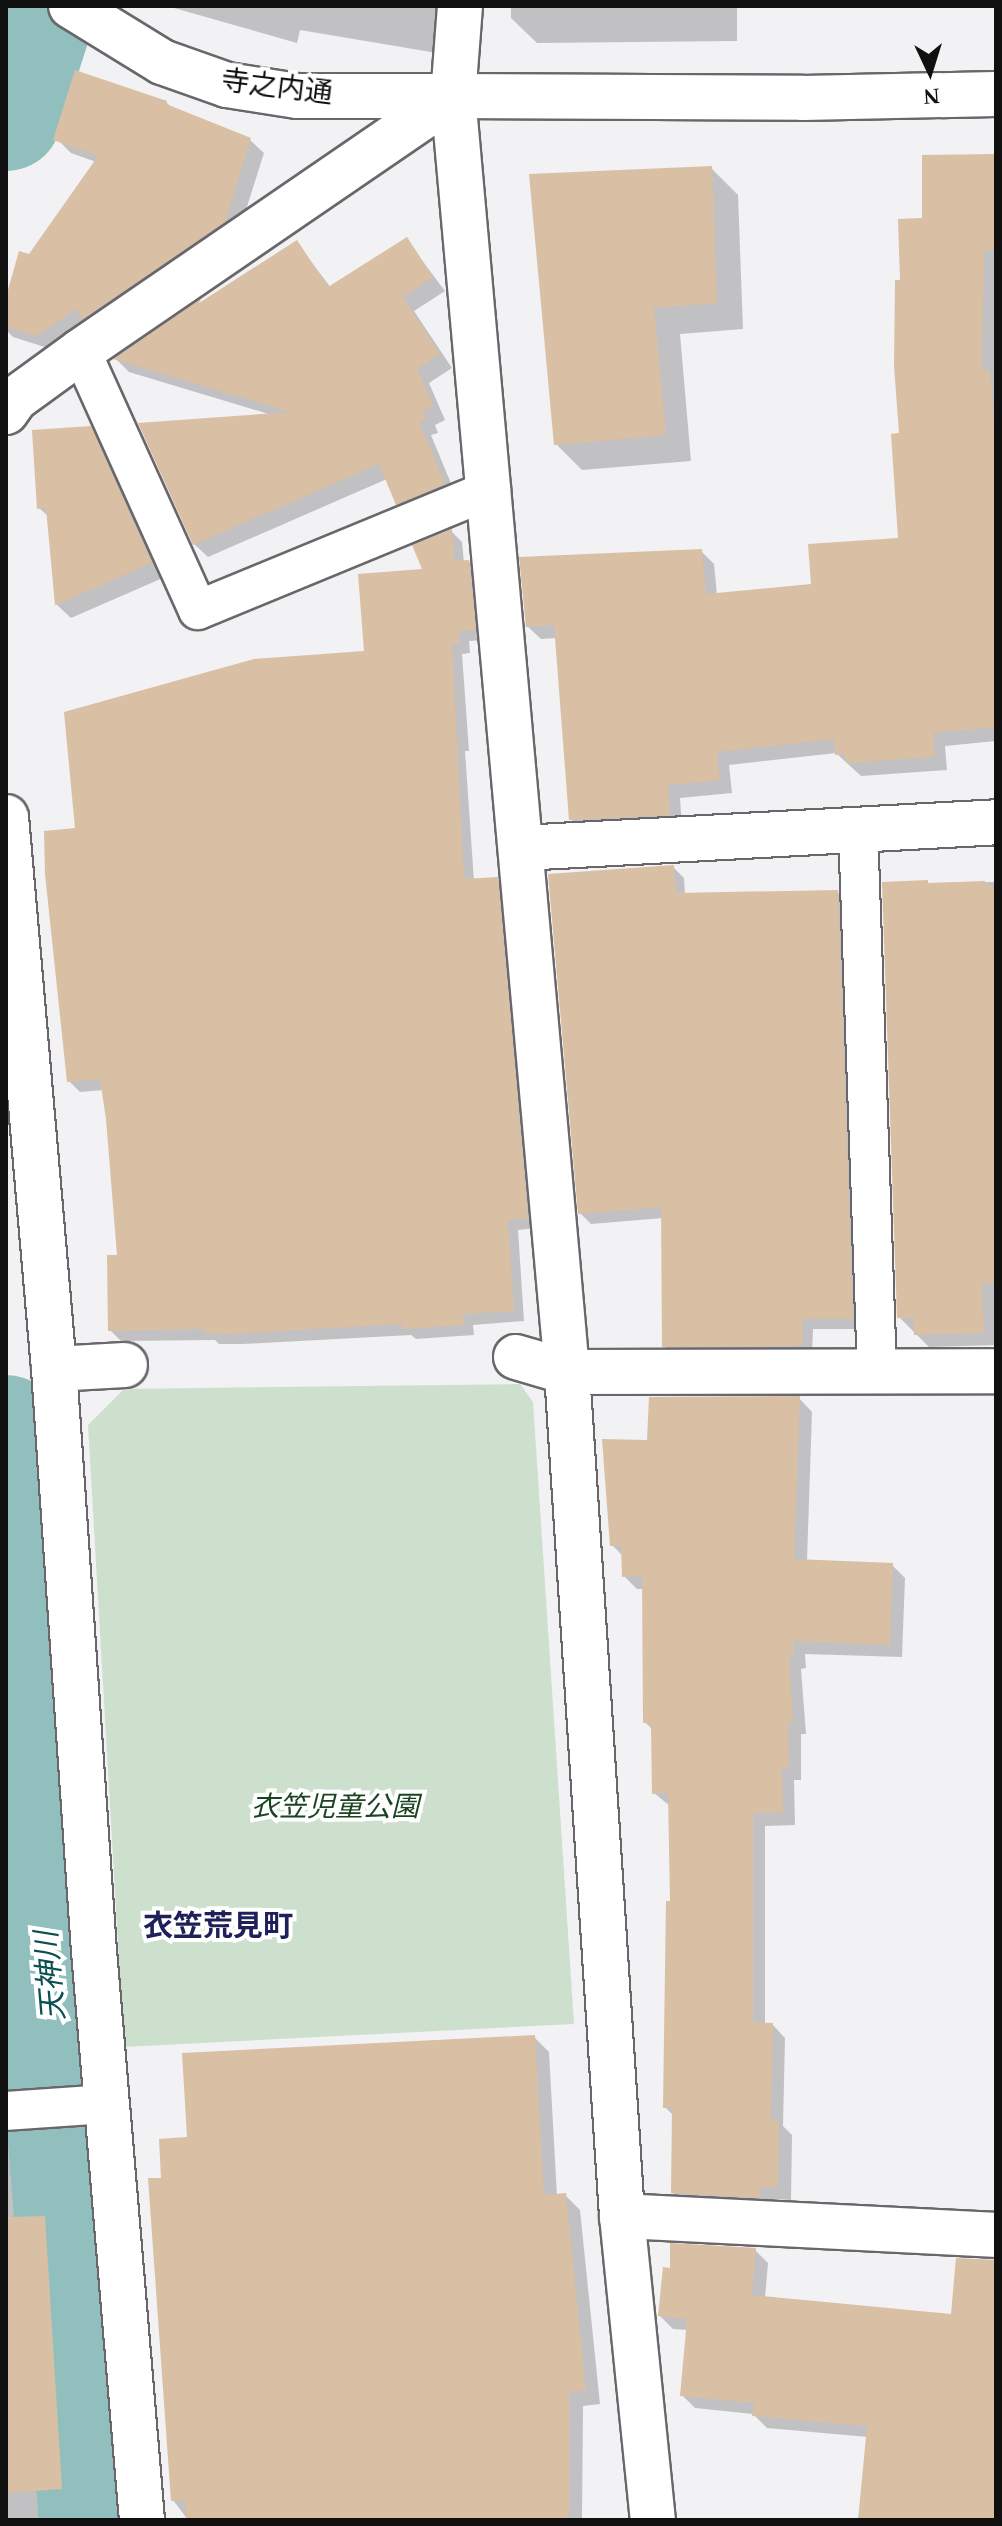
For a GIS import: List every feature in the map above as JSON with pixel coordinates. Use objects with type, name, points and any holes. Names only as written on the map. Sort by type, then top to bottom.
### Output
[{"type":"street","points":[[460,6],[453,96],[491,489],[567,1372],[622,2216],[653,2520]]},
{"type":"street","name":"寺之内通","points":[[82,13],[162,62],[227,85],[297,96],[803,98],[996,94]]},
{"type":"street","points":[[6,412],[15,399],[81,351],[453,96]]},
{"type":"street","points":[[6,817],[54,1369],[94,2105],[142,2520]]},
{"type":"street","points":[[521,848],[996,822]]},
{"type":"street","points":[[516,1357],[567,1372],[996,1371]]},
{"type":"street","points":[[54,1369],[125,1365]]},
{"type":"street","points":[[622,2216],[996,2235]]},
{"type":"lane","points":[[81,351],[198,610],[491,489]]},
{"type":"lane","points":[[858,828],[877,1372]]},
{"type":"lane","points":[[19,2111],[94,2105]]},
{"type":"green space","name":"衣笠児童公園","points":[[520,1384],[533,1402],[574,2024],[124,2047],[88,1425],[124,1389]]},
{"type":"building","points":[[75,70],[167,101],[166,104],[251,138],[225,222],[83,319],[76,309],[37,336],[6,327],[6,297],[19,251],[29,254],[98,156],[53,140]]},
{"type":"building","points":[[996,154],[996,250],[984,251],[982,370],[990,370],[996,443],[996,727],[933,733],[935,757],[846,763],[846,754],[835,755],[834,739],[717,752],[720,780],[668,785],[670,815],[569,820],[554,625],[526,627],[519,557],[702,549],[706,594],[811,584],[808,544],[898,538],[891,434],[899,433],[894,366],[895,280],[900,280],[898,219],[922,218],[922,155]]},
{"type":"building","points":[[712,166],[717,303],[654,308],[666,435],[554,445],[529,174]]},
{"type":"building","points":[[407,237],[433,277],[403,297],[440,354],[417,369],[433,406],[423,411],[426,419],[419,422],[445,484],[396,505],[379,464],[193,545],[138,423],[290,412],[113,359],[201,299],[199,303],[297,240],[328,287]]},
{"type":"building","points":[[91,426],[152,563],[55,605],[46,508],[37,509],[32,430]]},
{"type":"building","points":[[452,529],[454,561],[469,560],[476,630],[459,631],[460,643],[452,643],[464,879],[498,877],[528,1218],[508,1220],[514,1311],[463,1314],[464,1325],[402,1329],[402,1324],[231,1334],[205,1333],[205,1329],[108,1331],[107,1255],[117,1255],[106,1119],[100,1079],[67,1082],[45,874],[44,831],[75,828],[64,712],[254,659],[364,651],[358,574],[422,569],[412,545]]},
{"type":"building","points":[[674,865],[676,893],[838,890],[853,1319],[803,1319],[802,1346],[662,1347],[661,1207],[578,1214],[548,874]]},
{"type":"building","points":[[928,880],[928,883],[985,881],[985,885],[996,885],[996,1284],[982,1284],[984,1333],[914,1335],[913,1318],[897,1318],[882,882]]},
{"type":"building","points":[[800,1396],[794,1559],[893,1563],[890,1645],[793,1641],[793,1656],[789,1656],[793,1722],[788,1722],[789,1768],[782,1768],[783,1813],[753,1813],[753,2022],[773,2023],[771,2120],[779,2120],[778,2187],[761,2187],[760,2198],[671,2193],[672,2108],[663,2108],[666,1901],[670,1901],[668,1793],[652,1794],[651,1723],[643,1723],[642,1576],[622,1577],[621,1546],[610,1546],[602,1439],[647,1440],[649,1397]]},
{"type":"building","points":[[535,2035],[544,2195],[566,2193],[586,2390],[569,2392],[569,2520],[186,2520],[185,2500],[171,2501],[148,2178],[161,2178],[159,2139],[187,2137],[182,2053]]},
{"type":"building","points":[[45,2216],[62,2489],[6,2493],[6,2217]]},
{"type":"building","points":[[670,2243],[756,2248],[752,2295],[951,2314],[956,2258],[996,2260],[996,2520],[858,2520],[867,2426],[752,2416],[754,2403],[680,2396],[687,2319],[658,2316],[663,2267],[670,2268]]},
{"type":"waterway","name":"天神川","points":[[6,115],[41,6]]},
{"type":"waterway","name":"天神川","points":[[6,1431],[95,2520]]},
{"type":"district","name":"衣笠荒見町","points":[[218,1926]]}]
